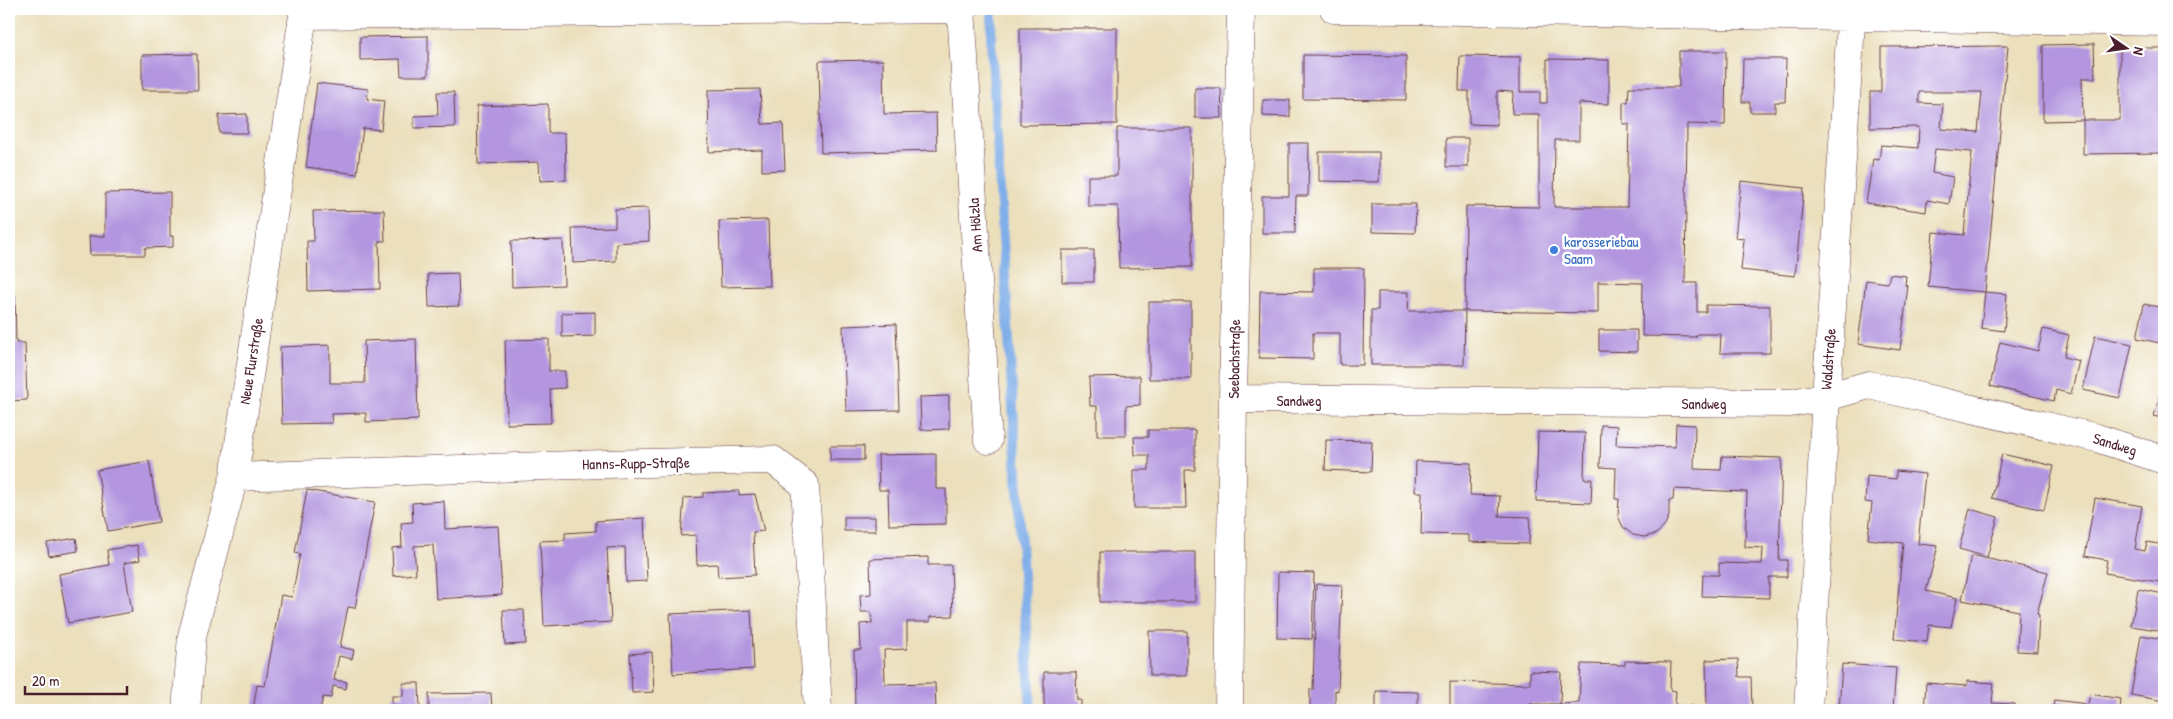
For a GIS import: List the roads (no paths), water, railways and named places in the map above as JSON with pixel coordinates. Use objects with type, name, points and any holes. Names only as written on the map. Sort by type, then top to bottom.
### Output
[{"type":"street","points":[[304,12],[962,9]]},
{"type":"street","name":"Am Hölzla","points":[[962,9],[988,440]]},
{"type":"street","name":"Seebachstraße","points":[[1230,710],[1233,399],[1241,9]]},
{"type":"street","points":[[1334,9],[1852,13],[2164,22]]},
{"type":"street","name":"Neue Flurstraße","points":[[186,710],[192,636],[234,476],[304,12]]},
{"type":"street","name":"Waldstraße","points":[[1808,710],[1826,397],[1852,13]]},
{"type":"street","name":"Sandweg","points":[[1233,399],[1790,403],[1826,397],[1869,385],[2097,438],[2164,460]]},
{"type":"street","name":"Hanns-Rupp-Straße","points":[[234,476],[774,460],[805,485],[818,710]]},
{"type":"waterway","points":[[992,9],[991,38],[1031,710]]},
{"type":"place","name":"karosseriebau Saam","points":[[1554,250]]}]
